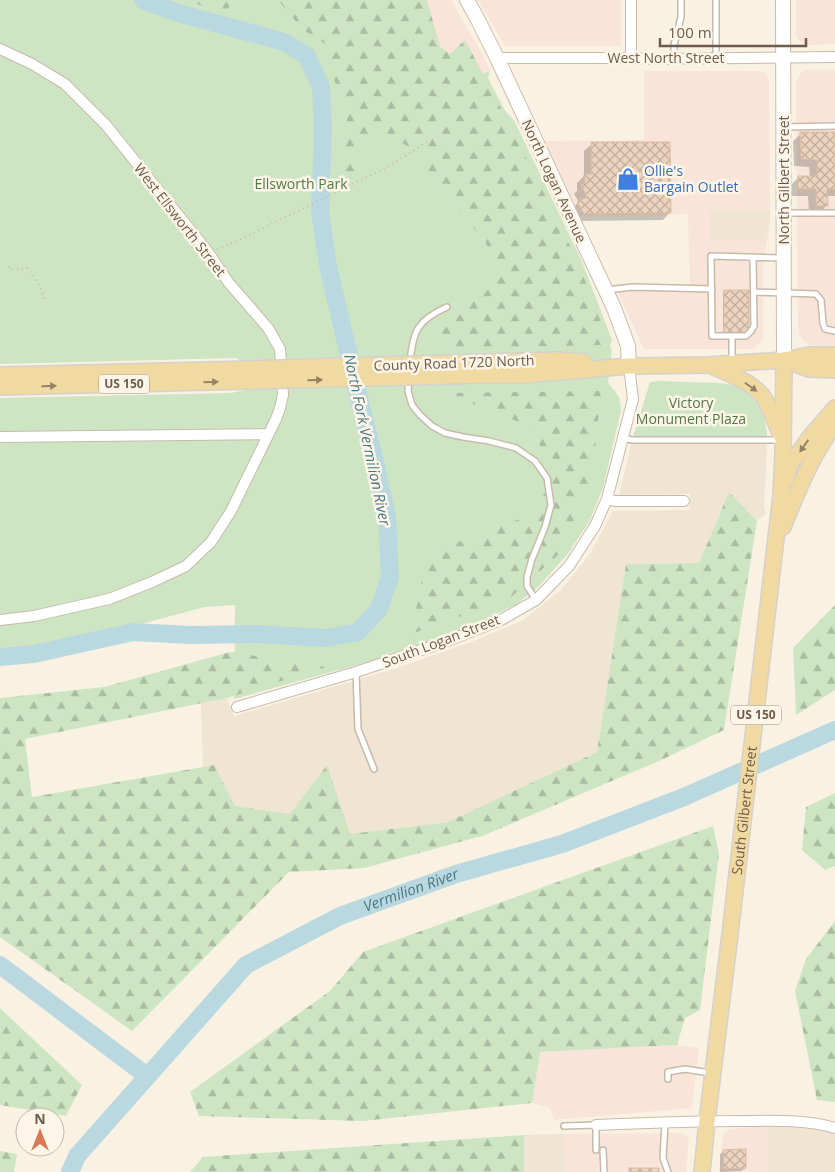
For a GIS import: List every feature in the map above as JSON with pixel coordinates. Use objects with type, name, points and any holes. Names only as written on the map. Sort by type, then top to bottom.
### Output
[{"type":"main road","name":"County Road 1720 North","points":[[249,375],[486,369],[525,375],[629,366],[708,365],[784,360],[809,355],[835,355]]},
{"type":"main road","points":[[784,360],[809,369],[835,370]]},
{"type":"main road","name":"South Gilbert Street","points":[[702,1172],[712,1073],[776,548],[788,496],[783,440],[784,360]]},
{"type":"main road","points":[[708,365],[741,380],[757,390],[765,400],[783,440]]},
{"type":"main road","name":"US 150","points":[[0,375],[249,375]]},
{"type":"main road","name":"US 150","points":[[0,387],[249,375]]},
{"type":"main road","points":[[788,496],[790,465],[810,437],[835,408]]},
{"type":"main road","points":[[788,496],[835,424]]},
{"type":"street","name":"North Logan Avenue","points":[[466,0],[497,58],[606,290],[628,346],[629,366]]},
{"type":"street","points":[[631,0],[631,58]]},
{"type":"street","name":"North Gilbert Street","points":[[783,0],[784,360]]},
{"type":"street","name":"West Ellsworth Street","points":[[0,49],[32,64],[65,84],[106,125],[208,252],[229,284],[268,328],[280,349],[283,395],[278,414],[231,511],[211,542],[186,566],[109,599],[34,616],[0,620]]},
{"type":"street","name":"West North Street","points":[[497,58],[674,59],[835,57]]},
{"type":"street","name":"South Logan Street","points":[[237,707],[356,672],[445,642],[501,620],[536,600],[569,566],[595,526],[607,499],[633,399],[629,366]]},
{"type":"street","points":[[0,437],[268,434]]},
{"type":"street","points":[[607,499],[615,501],[684,501]]},
{"type":"street","points":[[596,1125],[707,1121],[783,1121],[820,1123],[835,1128]]},
{"type":"lane","points":[[674,59],[674,45],[681,17],[681,0]]},
{"type":"lane","points":[[716,0],[716,58]]},
{"type":"lane","points":[[784,127],[835,126]]},
{"type":"lane","points":[[784,213],[835,213]]},
{"type":"lane","points":[[753,257],[754,326],[746,336],[712,336],[711,256],[753,257],[784,258]]},
{"type":"lane","points":[[606,290],[633,287],[712,288]]},
{"type":"lane","points":[[754,292],[816,294],[821,300],[825,329],[835,331]]},
{"type":"lane","points":[[447,307],[434,313],[419,326],[412,341],[408,391],[412,405],[432,426],[445,433],[516,448],[535,460],[547,478],[551,505],[527,577],[527,586],[536,600]]},
{"type":"lane","points":[[732,336],[732,363]]},
{"type":"lane","points":[[623,438],[632,440],[783,440]]},
{"type":"lane","points":[[356,672],[358,729],[374,768]]},
{"type":"lane","points":[[668,1078],[668,1072],[685,1069],[712,1073]]},
{"type":"lane","points":[[665,1122],[663,1158],[668,1172]]},
{"type":"lane","points":[[564,1126],[596,1125],[596,1150]]},
{"type":"lane","points":[[603,1150],[604,1172]]},
{"type":"path","points":[[208,252],[235,242],[389,166],[430,140]]},
{"type":"path","points":[[9,267],[10,270],[27,268],[40,284],[44,293],[44,303]]},
{"type":"shaded area","points":[[422,0],[451,0],[490,71],[456,83],[414,2]]},
{"type":"shaded area","points":[[478,0],[621,0],[621,46],[505,46]]},
{"type":"shaded area","points":[[796,0],[835,0],[835,44],[807,45],[800,42],[796,34]]},
{"type":"shaded area","points":[[805,70],[835,70],[835,346],[811,345],[804,342],[799,334],[798,326],[796,82]]},
{"type":"shaded area","points":[[644,71],[762,71],[767,75],[769,81],[770,210],[710,211],[710,241],[767,241],[763,268],[763,334],[762,341],[752,349],[644,349],[616,289],[690,288],[688,214],[580,215],[544,141],[644,140]]},
{"type":"shaded area","points":[[710,210],[770,210],[767,241],[710,241]]},
{"type":"shaded area","points":[[632,440],[767,440],[764,506],[766,514],[757,521],[729,492],[699,563],[626,564],[597,752],[448,822],[350,834],[290,814],[234,806],[214,766],[203,767],[201,703],[227,698],[234,716],[394,669],[479,639],[523,620],[560,591],[590,554],[613,511],[690,510],[690,494],[619,495]]},
{"type":"shaded area","points":[[677,1045],[699,1048],[692,1108],[554,1120],[550,1108],[532,1103],[539,1052]]},
{"type":"shaded area","points":[[768,1126],[810,1128],[835,1133],[835,1172],[768,1172]]},
{"type":"shaded area","points":[[768,1126],[768,1172],[719,1172],[723,1134],[730,1129]]},
{"type":"shaded area","points":[[681,1133],[689,1137],[686,1172],[565,1172],[564,1134]]},
{"type":"shaded area","points":[[564,1134],[565,1172],[524,1172],[524,1135]]},
{"type":"green space","name":"Ellsworth Park","points":[[0,0],[412,0],[456,83],[490,71],[488,78],[505,111],[514,120],[581,259],[612,340],[608,383],[618,396],[621,406],[603,488],[589,522],[567,555],[539,586],[517,604],[463,631],[386,657],[234,699],[235,605],[205,607],[133,626],[39,646],[0,649],[0,398],[231,393],[249,389],[248,361],[241,361],[236,358],[0,364]]},
{"type":"green space","points":[[192,0],[237,0],[227,9],[201,6]]},
{"type":"green space","points":[[278,0],[427,0],[440,47],[450,54],[465,40],[508,121],[577,260],[607,338],[602,345],[522,347],[469,351],[448,347],[438,333],[458,305],[490,289],[492,261],[485,240],[434,188],[423,154],[381,132],[363,144],[352,179],[340,181],[348,111],[332,75],[327,45],[302,29]]},
{"type":"green space","name":"Victory Monument Plaza","points":[[650,382],[735,385],[749,395],[757,404],[764,418],[767,440],[632,440]]},
{"type":"green space","points":[[601,391],[592,479],[559,554],[509,599],[411,634],[427,554],[530,515],[557,475],[529,426],[446,393]]},
{"type":"green space","points":[[729,492],[757,521],[724,730],[659,761],[482,836],[364,868],[289,872],[132,1031],[0,937],[0,698],[104,687],[230,652],[326,667],[227,698],[25,739],[32,797],[214,765],[235,806],[290,814],[327,765],[350,834],[448,822],[597,752],[626,564],[699,563]]},
{"type":"green space","points":[[835,605],[835,690],[796,715],[793,648]]},
{"type":"green space","points":[[835,793],[835,866],[825,870],[802,850],[806,807]]},
{"type":"green space","points":[[713,826],[719,854],[700,1010],[685,1018],[677,1045],[540,1052],[532,1103],[363,1121],[199,1116],[190,1092],[330,991],[363,952]]},
{"type":"green space","points":[[835,921],[835,1102],[817,1100],[795,991],[806,959]]},
{"type":"green space","points":[[0,1008],[82,1085],[66,1116],[65,1107],[15,1108],[0,1105]]},
{"type":"green space","points":[[524,1135],[524,1172],[190,1172],[203,1157]]},
{"type":"green space","points":[[0,1151],[15,1154],[16,1157],[14,1172],[0,1172]]},
{"type":"building","points":[[800,132],[835,132],[835,189],[827,189],[828,206],[816,206],[816,189],[798,189],[798,176],[817,176],[817,160],[801,159]]},
{"type":"building","name":"Ollie's Bargain Outlet","points":[[591,142],[670,142],[671,213],[584,214],[577,202],[587,197],[581,185],[585,183],[584,174],[591,174]]},
{"type":"building","points":[[724,290],[749,290],[749,334],[724,333]]},
{"type":"building","points":[[746,1149],[746,1168],[724,1169],[723,1150]]},
{"type":"building","points":[[629,1168],[659,1168],[659,1172],[629,1172]]},
{"type":"waterway","name":"North Fork Vermilion River","points":[[0,657],[34,654],[133,632],[190,635],[257,634],[325,638],[358,632],[379,609],[390,577],[387,516],[328,266],[320,212],[323,130],[321,87],[307,56],[284,42],[178,13],[143,0]]},
{"type":"waterway","name":"Vermilion River","points":[[70,1172],[77,1156],[246,965],[340,916],[456,874],[562,844],[684,797],[835,730]]},
{"type":"waterway","name":"North Fork Vermilion River","points":[[0,965],[147,1076]]},
{"type":"place","name":"Ollie's Bargain Outlet","points":[[628,179]]}]
